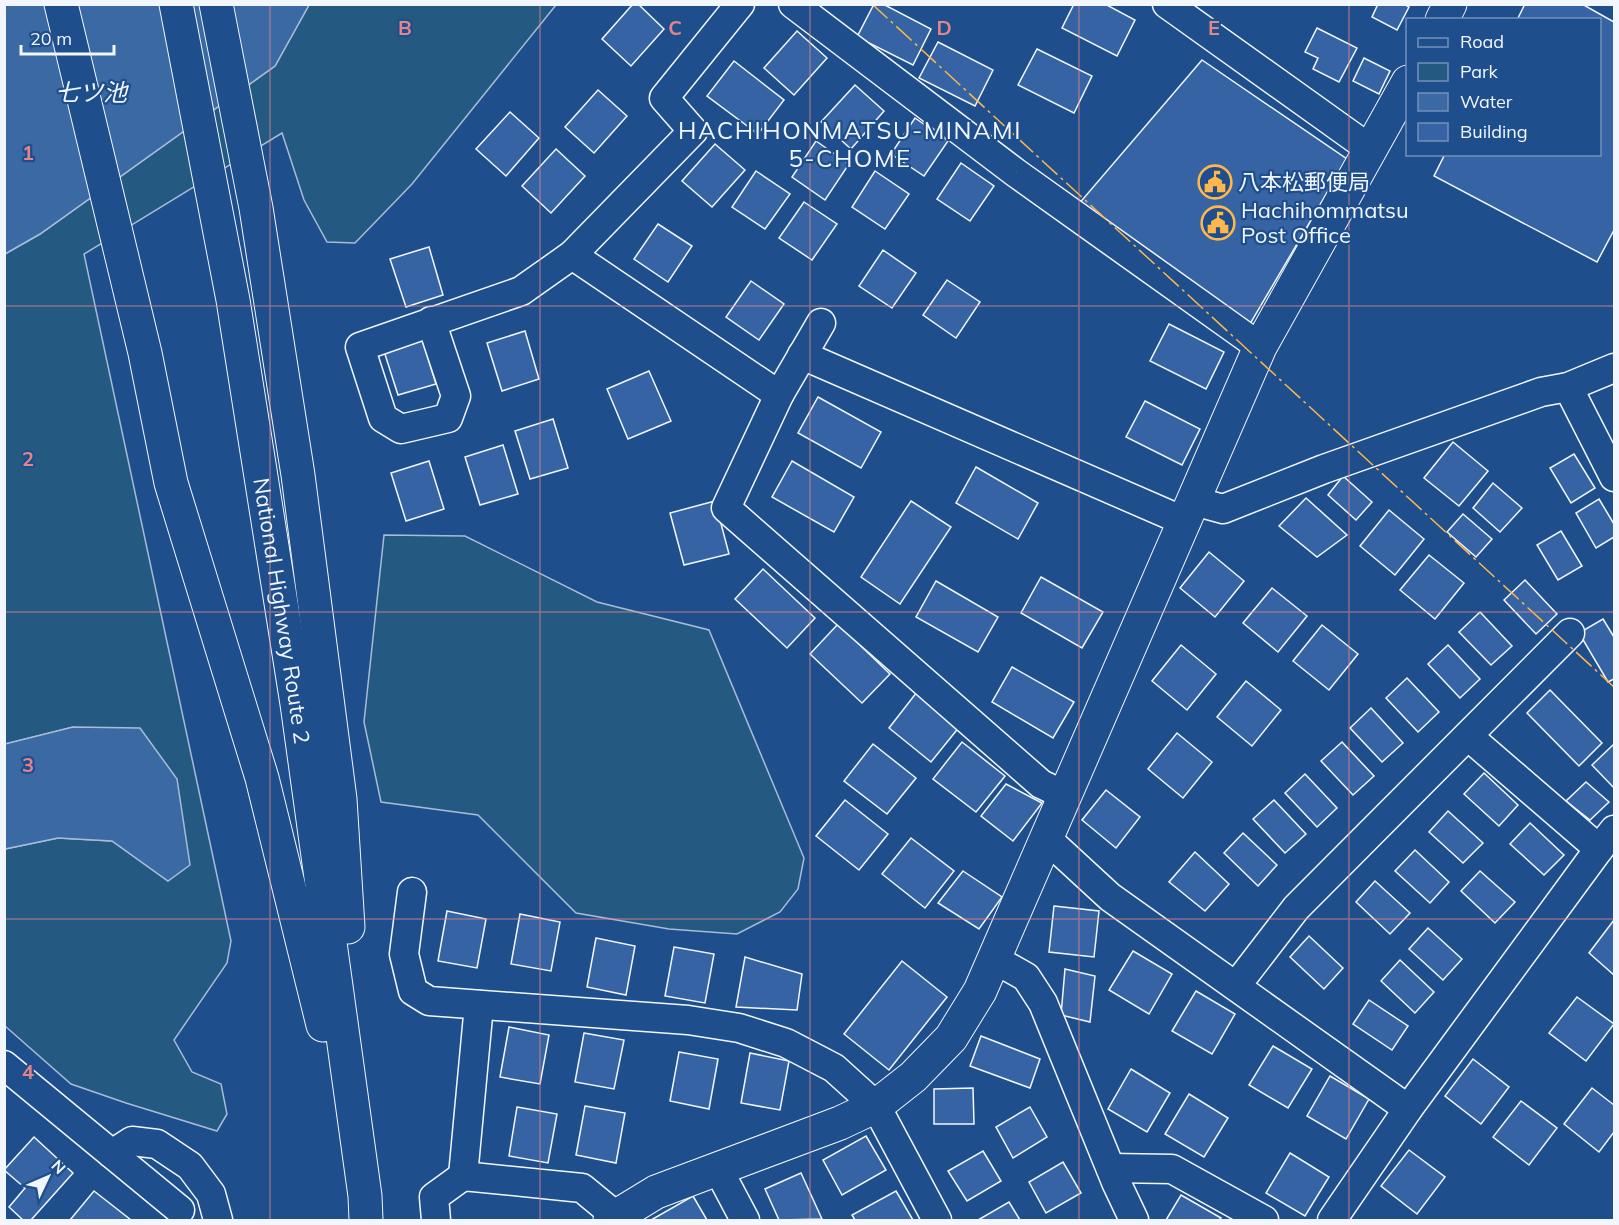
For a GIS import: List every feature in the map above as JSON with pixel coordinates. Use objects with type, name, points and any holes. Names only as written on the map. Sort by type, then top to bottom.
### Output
[{"type":"main road","points":[[61,4],[145,352],[171,483],[262,778],[365,1208]]},
{"type":"main road","name":"National Highway Route 2","points":[[176,4],[233,300],[297,704],[365,1208]]},
{"type":"main road","points":[[216,4],[256,208],[298,475],[340,799],[365,1208]]},
{"type":"main road","points":[[1443,18],[1450,4]]},
{"type":"main road","points":[[613,1218],[656,1192],[840,1123],[876,1106],[913,1077],[951,1038],[980,991],[1260,347],[1406,84]]},
{"type":"street","points":[[431,321],[521,291],[572,255],[693,131],[664,98],[740,4]]},
{"type":"street","points":[[793,4],[1016,173],[1260,347]]},
{"type":"street","points":[[1167,4],[1370,149]]},
{"type":"street","points":[[572,255],[779,395]]},
{"type":"street","points":[[821,323],[779,395],[726,508],[1041,784],[1066,796]]},
{"type":"street","points":[[801,355],[1190,511],[1223,510],[1324,469],[1540,392],[1568,387],[1614,368]]},
{"type":"street","points":[[1568,387],[1614,477]]},
{"type":"street","points":[[1236,986],[1296,908],[1570,633]]},
{"type":"street","points":[[1332,1221],[1408,1109],[1606,840],[1468,735]]},
{"type":"street","points":[[1047,839],[1110,897],[1408,1109]]},
{"type":"street","points":[[412,892],[404,954],[413,991],[429,1001],[688,1020],[739,1028],[786,1043],[834,1068],[876,1106],[937,1221]]},
{"type":"street","points":[[994,959],[1026,977],[1043,1003],[1134,1221]]},
{"type":"street","points":[[462,1176],[479,1005]]},
{"type":"street","points":[[4,1065],[180,1210]]},
{"type":"street","points":[[112,1154],[132,1141],[157,1144],[190,1166],[211,1194],[218,1221]]},
{"type":"street","points":[[1111,1168],[1172,1169],[1264,1221]]},
{"type":"street","points":[[718,1169],[745,1221]]},
{"type":"street","points":[[436,1221],[434,1197],[462,1176],[582,1188],[613,1218]]},
{"type":"green space","points":[[309,5],[556,5],[412,184],[355,243],[327,242],[304,200],[282,133],[84,254],[231,941],[227,963],[174,1040],[192,1072],[221,1084],[227,1114],[217,1131],[71,1084],[5,1026],[5,849],[58,838],[112,841],[168,881],[73,727],[5,744],[5,254],[40,234],[275,66]]},
{"type":"green space","points":[[384,535],[465,536],[597,602],[709,630],[804,858],[798,889],[780,912],[737,934],[669,929],[576,913],[478,815],[381,802],[364,722]]},
{"type":"water","name":"七ツ池","points":[[5,5],[309,5],[275,66],[40,234],[5,254]]},
{"type":"water","points":[[73,727],[140,728],[177,779],[190,865],[168,881],[112,841],[58,838],[5,849],[5,744]]},
{"type":"building","points":[[633,4],[638,4],[664,29],[631,66],[602,39]]},
{"type":"building","points":[[874,4],[883,4],[931,29],[913,65],[857,37]]},
{"type":"building","points":[[1074,4],[1105,4],[1135,20],[1117,56],[1062,28]]},
{"type":"building","points":[[1378,4],[1404,4],[1409,7],[1397,30],[1372,17]]},
{"type":"building","points":[[1525,4],[1582,4],[1614,22],[1614,230],[1597,262],[1434,176],[1444,156],[1601,156],[1601,18],[1518,18]]},
{"type":"building","points":[[1317,28],[1357,48],[1339,82],[1313,69],[1318,58],[1305,52]]},
{"type":"building","points":[[797,31],[827,58],[794,95],[764,68]]},
{"type":"building","points":[[938,42],[993,70],[975,106],[919,78]]},
{"type":"building","points":[[1037,49],[1092,76],[1074,113],[1018,85]]},
{"type":"building","points":[[1364,58],[1390,71],[1379,94],[1353,81]]},
{"type":"building","name":"八本松郵便局","points":[[1202,60],[1347,159],[1250,324],[1077,206]]},
{"type":"building","points":[[734,61],[784,100],[758,134],[707,96]]},
{"type":"building","points":[[855,85],[884,111],[851,149],[821,122]]},
{"type":"building","points":[[598,90],[627,116],[594,153],[565,127]]},
{"type":"building","points":[[510,112],[539,138],[506,176],[476,149]]},
{"type":"building","points":[[915,118],[948,141],[924,176],[891,154]]},
{"type":"building","points":[[816,141],[849,164],[825,200],[792,177]]},
{"type":"building","points":[[715,144],[745,170],[712,207],[682,181]]},
{"type":"building","points":[[556,149],[585,176],[551,213],[522,186]]},
{"type":"building","points":[[961,163],[994,186],[970,221],[937,199]]},
{"type":"building","points":[[756,171],[790,194],[765,229],[732,207]]},
{"type":"building","points":[[875,171],[909,194],[885,229],[852,207]]},
{"type":"building","points":[[804,202],[837,224],[812,260],[779,238]]},
{"type":"building","points":[[658,224],[692,246],[668,282],[634,259]]},
{"type":"building","points":[[429,247],[443,295],[406,307],[390,259]]},
{"type":"building","points":[[883,250],[916,273],[892,308],[859,286]]},
{"type":"building","points":[[947,280],[980,302],[956,338],[923,315]]},
{"type":"building","points":[[751,281],[784,304],[759,340],[726,317]]},
{"type":"building","points":[[1169,324],[1224,352],[1206,389],[1150,361]]},
{"type":"building","points":[[525,331],[539,379],[502,391],[487,343]]},
{"type":"building","points":[[421,336],[436,384],[398,395],[383,348]]},
{"type":"building","points":[[649,371],[671,421],[628,439],[607,389]]},
{"type":"building","points":[[818,397],[881,432],[861,468],[798,433]]},
{"type":"building","points":[[1145,401],[1200,429],[1182,465],[1126,437]]},
{"type":"building","points":[[553,419],[568,468],[530,479],[515,431]]},
{"type":"building","points":[[1453,442],[1488,471],[1459,506],[1424,478]]},
{"type":"building","points":[[503,445],[518,494],[480,505],[465,457]]},
{"type":"building","points":[[1574,454],[1595,488],[1571,503],[1550,468]]},
{"type":"building","points":[[429,461],[444,509],[406,521],[391,473]]},
{"type":"building","points":[[792,461],[854,497],[834,532],[772,497]]},
{"type":"building","points":[[976,467],[1038,503],[1018,539],[956,503]]},
{"type":"building","points":[[1343,476],[1372,502],[1356,520],[1328,495]]},
{"type":"building","points":[[1493,483],[1522,508],[1500,532],[1473,508]]},
{"type":"building","points":[[1306,498],[1347,535],[1317,557],[1279,526]]},
{"type":"building","points":[[1599,499],[1614,524],[1614,537],[1596,548],[1576,513]]},
{"type":"building","points":[[715,501],[729,554],[684,565],[670,513]]},
{"type":"building","points":[[911,501],[951,527],[900,604],[861,577]]},
{"type":"building","points":[[1389,510],[1424,539],[1395,575],[1360,546]]},
{"type":"building","points":[[1463,514],[1492,539],[1476,557],[1447,532]]},
{"type":"building","points":[[1561,531],[1582,566],[1558,580],[1537,545]]},
{"type":"building","points":[[1209,552],[1244,581],[1215,617],[1180,588]]},
{"type":"building","points":[[1429,555],[1464,583],[1435,619],[1400,590]]},
{"type":"building","points":[[763,569],[815,618],[787,648],[735,599]]},
{"type":"building","points":[[1041,577],[1103,612],[1082,648],[1021,613]]},
{"type":"building","points":[[1525,580],[1557,614],[1536,634],[1504,600]]},
{"type":"building","points":[[936,581],[998,617],[978,652],[916,617]]},
{"type":"building","points":[[1272,588],[1307,616],[1278,652],[1243,623]]},
{"type":"building","points":[[1480,612],[1512,646],[1491,665],[1459,632]]},
{"type":"building","points":[[1603,619],[1614,637],[1614,679],[1608,682],[1579,633]]},
{"type":"building","points":[[838,624],[890,674],[862,703],[810,654]]},
{"type":"building","points":[[1322,625],[1358,654],[1329,690],[1293,661]]},
{"type":"building","points":[[1181,645],[1216,674],[1187,710],[1152,681]]},
{"type":"building","points":[[1448,645],[1480,679],[1460,698],[1428,664]]},
{"type":"building","points":[[1012,667],[1074,702],[1053,738],[992,702]]},
{"type":"building","points":[[1407,678],[1439,712],[1418,732],[1386,698]]},
{"type":"building","points":[[1246,681],[1281,710],[1252,746],[1217,717]]},
{"type":"building","points":[[1550,690],[1602,743],[1579,766],[1527,713]]},
{"type":"building","points":[[917,692],[960,726],[931,762],[889,728]]},
{"type":"building","points":[[1371,708],[1403,743],[1382,762],[1350,728]]},
{"type":"building","points":[[1177,733],[1212,762],[1183,798],[1148,769]]},
{"type":"building","points":[[962,742],[1005,776],[976,812],[933,779]]},
{"type":"building","points":[[1342,742],[1374,776],[1353,795],[1321,761]]},
{"type":"building","points":[[873,744],[916,778],[887,814],[844,781]]},
{"type":"building","points":[[1613,745],[1614,747],[1614,788],[1592,765]]},
{"type":"building","points":[[1484,773],[1518,805],[1499,826],[1464,794]]},
{"type":"building","points":[[1305,774],[1337,808],[1317,827],[1285,793]]},
{"type":"building","points":[[1586,782],[1609,802],[1590,820],[1566,801]]},
{"type":"building","points":[[1006,784],[1042,803],[1013,841],[981,816]]},
{"type":"building","points":[[1106,790],[1140,817],[1116,848],[1082,820]]},
{"type":"building","points":[[845,800],[888,834],[859,870],[816,836]]},
{"type":"building","points":[[1274,800],[1306,834],[1285,853],[1253,819]]},
{"type":"building","points":[[1448,811],[1483,843],[1463,863],[1429,832]]},
{"type":"building","points":[[1530,823],[1564,855],[1544,875],[1510,844]]},
{"type":"building","points":[[1243,833],[1277,865],[1258,886],[1224,853]]},
{"type":"building","points":[[911,838],[954,871],[925,908],[882,874]]},
{"type":"building","points":[[1415,850],[1449,882],[1430,903],[1395,871]]},
{"type":"building","points":[[1195,852],[1229,884],[1205,911],[1169,882]]},
{"type":"building","points":[[963,871],[1002,897],[979,929],[938,903]]},
{"type":"building","points":[[1480,871],[1515,902],[1495,923],[1461,891]]},
{"type":"building","points":[[1375,881],[1410,913],[1390,934],[1356,902]]},
{"type":"building","points":[[1054,906],[1099,911],[1094,957],[1049,952]]},
{"type":"building","points":[[447,911],[486,919],[477,968],[438,961]]},
{"type":"building","points":[[520,914],[560,922],[551,971],[511,964]]},
{"type":"building","points":[[1614,920],[1614,975],[1589,953]]},
{"type":"building","points":[[1428,928],[1462,959],[1443,980],[1409,949]]},
{"type":"building","points":[[1309,936],[1343,968],[1324,989],[1290,957]]},
{"type":"building","points":[[596,938],[635,946],[626,995],[587,987]]},
{"type":"building","points":[[674,947],[714,954],[705,1003],[665,996]]},
{"type":"building","points":[[1133,951],[1172,974],[1149,1014],[1109,990]]},
{"type":"building","points":[[745,957],[802,974],[797,1010],[736,1007]]},
{"type":"building","points":[[1400,960],[1434,992],[1415,1013],[1381,981]]},
{"type":"building","points":[[902,961],[947,997],[889,1070],[844,1034]]},
{"type":"building","points":[[1065,969],[1095,976],[1090,1022],[1061,1015]]},
{"type":"building","points":[[1196,991],[1235,1014],[1212,1054],[1172,1031]]},
{"type":"building","points":[[1577,997],[1614,1024],[1586,1061],[1549,1033]]},
{"type":"building","points":[[1369,1000],[1408,1026],[1392,1050],[1353,1024]]},
{"type":"building","points":[[509,1027],[549,1035],[540,1084],[500,1077]]},
{"type":"building","points":[[584,1033],[624,1040],[614,1089],[575,1082]]},
{"type":"building","points":[[981,1036],[1040,1059],[1030,1088],[970,1066]]},
{"type":"building","points":[[1273,1046],[1312,1069],[1288,1108],[1249,1085]]},
{"type":"building","points":[[679,1052],[718,1059],[709,1109],[670,1101]]},
{"type":"building","points":[[750,1053],[789,1061],[780,1110],[741,1103]]},
{"type":"building","points":[[1473,1059],[1509,1087],[1481,1124],[1445,1096]]},
{"type":"building","points":[[1131,1069],[1170,1093],[1147,1132],[1108,1109]]},
{"type":"building","points":[[1330,1076],[1369,1099],[1346,1139],[1307,1116]]},
{"type":"building","points":[[973,1088],[974,1124],[934,1124],[934,1089]]},
{"type":"building","points":[[1592,1088],[1614,1105],[1614,1132],[1599,1152],[1564,1124]]},
{"type":"building","points":[[1189,1094],[1228,1118],[1204,1157],[1165,1134]]},
{"type":"building","points":[[1521,1101],[1557,1128],[1529,1165],[1493,1137]]},
{"type":"building","points":[[585,1106],[625,1113],[616,1163],[576,1155]]},
{"type":"building","points":[[517,1107],[557,1114],[548,1163],[509,1156]]},
{"type":"building","points":[[1030,1107],[1047,1137],[1013,1158],[996,1127]]},
{"type":"building","points":[[866,1136],[886,1170],[842,1195],[823,1160]]},
{"type":"building","points":[[34,1137],[73,1173],[31,1220],[23,1220],[9,1207],[25,1188],[4,1170]]},
{"type":"building","points":[[1409,1150],[1445,1177],[1417,1214],[1381,1186]]},
{"type":"building","points":[[983,1151],[1001,1181],[967,1201],[948,1171]]},
{"type":"building","points":[[1290,1153],[1329,1177],[1305,1216],[1266,1193]]},
{"type":"building","points":[[1063,1162],[1081,1193],[1046,1213],[1029,1182]]},
{"type":"building","points":[[801,1173],[822,1219],[779,1220],[765,1189]]},
{"type":"building","points":[[94,1191],[131,1220],[70,1220]]},
{"type":"building","points":[[896,1191],[913,1220],[855,1220],[852,1215]]},
{"type":"building","points":[[1181,1195],[1221,1218],[1219,1220],[1166,1220]]},
{"type":"building","points":[[693,1196],[707,1220],[651,1220]]},
{"type":"building","points":[[1009,1202],[1020,1220],[978,1220]]},
{"type":"power","points":[[872,4],[1614,687]]},
{"type":"place","name":"八本松郵便局","points":[[1215,182]]},
{"type":"place","name":"Hachihommatsu Post Office","points":[[1218,223]]},
{"type":"district","name":"HACHIHONMATSU-MINAMI 5-CHOME","points":[[850,144]]}]
